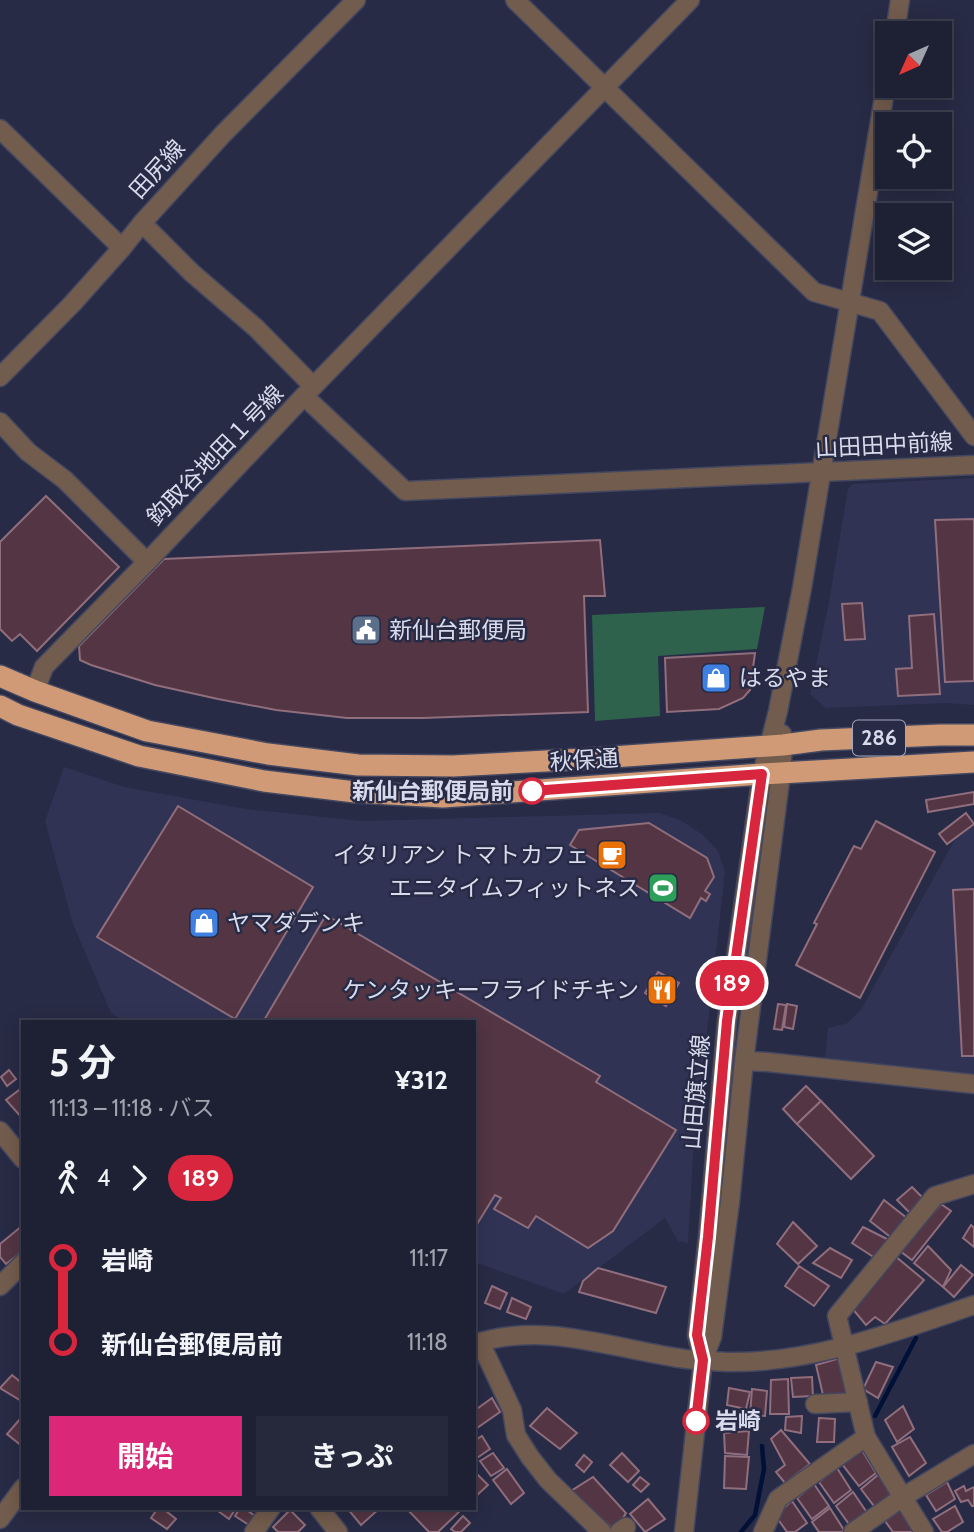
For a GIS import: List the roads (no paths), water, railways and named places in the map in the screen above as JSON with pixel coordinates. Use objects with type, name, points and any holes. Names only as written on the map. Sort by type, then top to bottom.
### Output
[{"type":"highway","name":"秋保通","points":[[0,676],[34,691],[147,731],[268,754],[358,765],[453,766],[584,759],[834,739],[974,736]]},
{"type":"highway","name":"秋保通","points":[[0,706],[18,715],[139,756],[264,781],[355,792],[449,797],[974,762]]},
{"type":"street","name":"田尻線","points":[[0,377],[73,303],[142,222],[223,134],[356,0]]},
{"type":"street","points":[[515,0],[814,292],[880,311],[974,436]]},
{"type":"street","points":[[142,222],[192,273],[256,328],[308,391],[690,0]]},
{"type":"street","points":[[897,21],[900,0]]},
{"type":"street","name":"山田旗立線","points":[[703,1360],[697,1335],[727,1021],[884,98]]},
{"type":"street","points":[[0,130],[121,248]]},
{"type":"street","name":"鈎取谷地田１号線","points":[[34,691],[44,667],[308,391],[405,491],[797,474]]},
{"type":"street","points":[[0,422],[28,452],[65,480],[147,562]]},
{"type":"street","name":"山田田中前線","points":[[797,474],[974,465]]},
{"type":"street","name":"山田旗立線","points":[[684,1532],[703,1360],[712,1337],[730,1202],[771,774]]},
{"type":"street","points":[[744,1061],[974,1084]]},
{"type":"street","points":[[0,1131],[21,1156]]},
{"type":"street","points":[[924,1532],[866,1437],[837,1316],[935,1196],[974,1184]]},
{"type":"street","points":[[0,1286],[21,1265]]},
{"type":"street","points":[[602,1532],[548,1480],[530,1457],[516,1435],[512,1410],[477,1343],[519,1335],[558,1335],[682,1359],[735,1362],[766,1360],[845,1347],[974,1305]]},
{"type":"street","points":[[815,1404],[858,1402]]},
{"type":"street","points":[[763,1532],[778,1499],[866,1437]]},
{"type":"street","points":[[853,1532],[903,1497],[974,1454]]},
{"type":"street","points":[[0,1519],[21,1491]]},
{"type":"street","points":[[254,1532],[270,1510]]},
{"type":"street","points":[[321,1510],[338,1532]]},
{"type":"waterway","points":[[875,1416],[916,1338]]},
{"type":"waterway","points":[[741,1532],[755,1515],[764,1469],[762,1446]]},
{"type":"place","name":"新仙台郵便局","points":[[366,630]]},
{"type":"place","name":"はるやま","points":[[716,678]]},
{"type":"place","name":"新仙台郵便局前","points":[[532,791]]},
{"type":"place","name":"イタリアン トマトカフェ","points":[[612,855]]},
{"type":"place","name":"エニタイムフィットネス","points":[[663,888]]},
{"type":"place","name":"ヤマダデンキ","points":[[204,923]]},
{"type":"place","name":"ケンタッキーフライドチキン","points":[[662,990]]},
{"type":"place","name":"岩崎","points":[[696,1421]]}]
